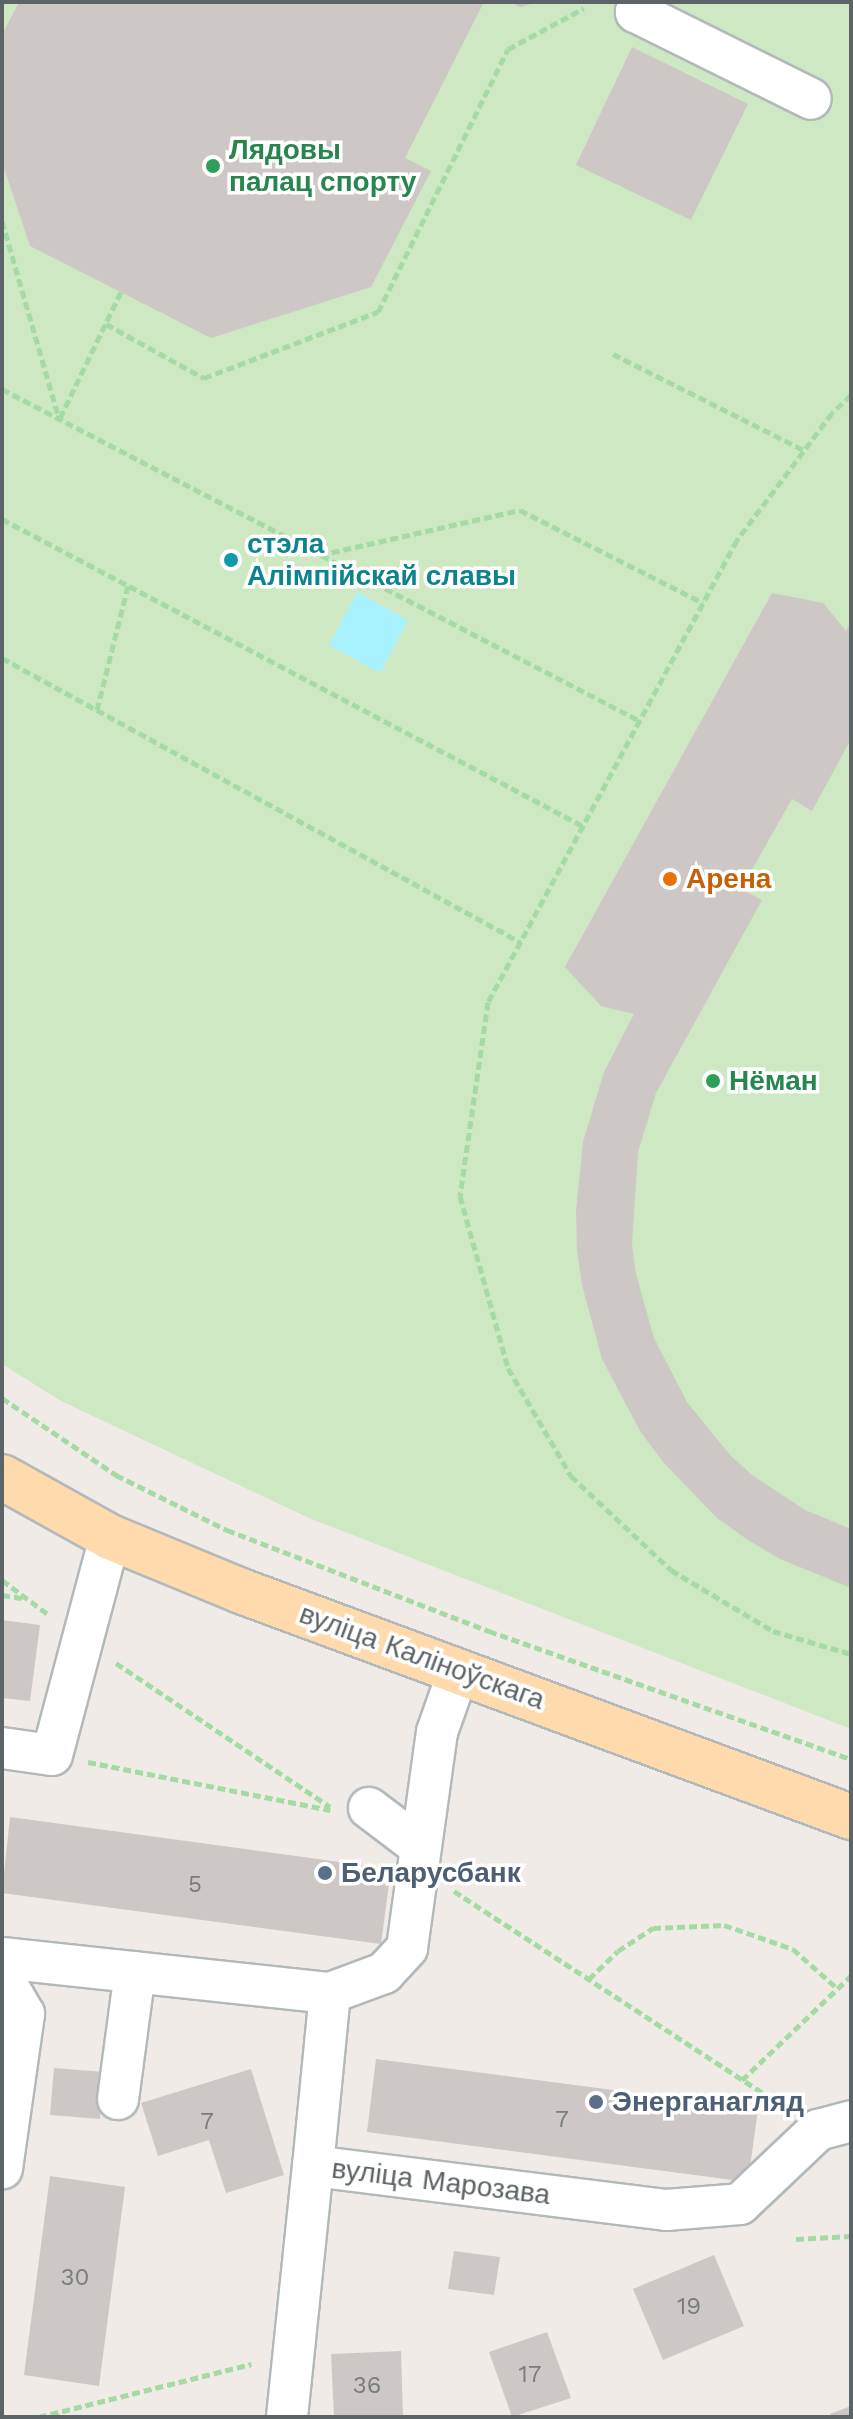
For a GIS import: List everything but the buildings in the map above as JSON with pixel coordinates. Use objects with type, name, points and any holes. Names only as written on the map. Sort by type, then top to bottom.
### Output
[{"type":"main road","name":"вуліца Каліноўскага","points":[[2,1477],[110,1537],[241,1591],[851,1817]]},
{"type":"lane","points":[[642,2],[636,12],[811,99]]},
{"type":"lane","points":[[2,1748],[52,1755],[110,1537]]},
{"type":"lane","points":[[2,1958],[330,1993],[384,1973],[407,1948],[437,1732],[459,1670]]},
{"type":"lane","points":[[352,1810],[419,1846]]},
{"type":"lane","points":[[118,2099],[135,1972]]},
{"type":"lane","points":[[2,1976],[24,2014],[2,2168]]},
{"type":"lane","name":"вуліца Марозава","points":[[330,1993],[313,2166],[666,2210],[681,2209],[740,2204],[818,2130],[851,2121]]},
{"type":"lane","points":[[287,2417],[313,2166]]},
{"type":"path","points":[[106,324],[204,378],[378,312],[508,49],[584,8]]},
{"type":"path","points":[[2,221],[59,419]]},
{"type":"path","points":[[59,419],[121,292]]},
{"type":"path","points":[[613,354],[804,450]]},
{"type":"path","points":[[2,389],[640,721]]},
{"type":"path","points":[[851,395],[832,413],[737,540],[488,1002],[460,1196],[508,1368],[571,1476],[671,1570],[773,1631],[851,1654]]},
{"type":"path","points":[[320,555],[520,510],[703,603]]},
{"type":"path","points":[[2,519],[583,826]]},
{"type":"path","points":[[97,710],[128,586]]},
{"type":"path","points":[[2,658],[520,943]]},
{"type":"path","points":[[2,1398],[116,1475],[227,1530],[489,1631],[851,1759]]},
{"type":"path","points":[[2,1595],[27,1599]]},
{"type":"path","points":[[52,1755],[352,1810]]},
{"type":"path","points":[[589,1979],[618,1951],[653,1928],[724,1925],[793,1949],[838,1989]]},
{"type":"path","points":[[742,2080],[851,1976]]},
{"type":"path","points":[[796,2239],[851,2236]]},
{"type":"path","points":[[39,2417],[294,2353]]},
{"type":"green space","name":"Нёман","points":[[2,2],[851,2],[851,1729],[309,1518],[61,1401],[2,1364]]},
{"type":"water","points":[[357,592],[408,620],[380,673],[329,645]]},
{"type":"place","name":"Лядовы палац спорту","points":[[213,166]]},
{"type":"place","name":"стэла Алімпійскай славы","points":[[231,560]]},
{"type":"place","name":"Арена","points":[[670,879]]},
{"type":"place","name":"Нёман","points":[[713,1081]]},
{"type":"place","name":"Беларусбанк","points":[[325,1873]]},
{"type":"place","name":"Энерганагляд","points":[[596,2102]]}]
